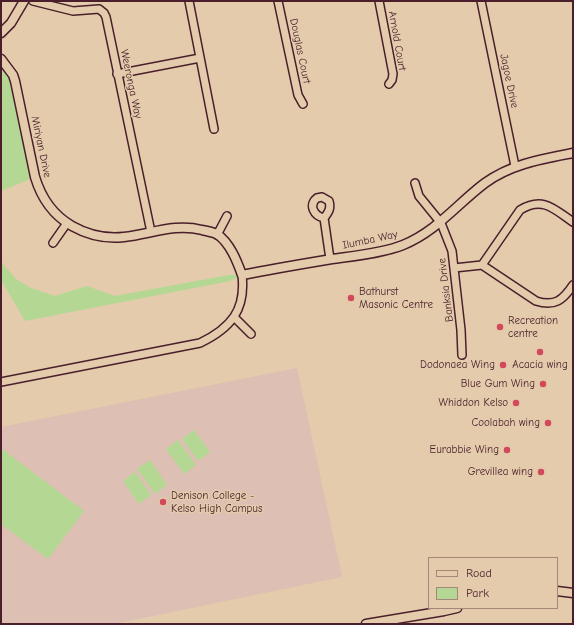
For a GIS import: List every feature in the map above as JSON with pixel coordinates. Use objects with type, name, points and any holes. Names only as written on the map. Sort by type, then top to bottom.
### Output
[{"type":"street","points":[[1,33],[11,23],[24,1]]},
{"type":"street","name":"Weeronga Way","points":[[33,1],[73,11],[96,9],[102,10],[106,17],[151,232]]},
{"type":"street","points":[[189,1],[214,129]]},
{"type":"street","name":"Douglas Court","points":[[278,1],[298,96],[303,104]]},
{"type":"street","name":"Arnold Court","points":[[379,1],[393,74],[392,80],[389,84]]},
{"type":"street","name":"Jagoe Drive","points":[[481,1],[515,166]]},
{"type":"street","points":[[117,74],[200,58]]},
{"type":"street","name":"Miriyan Drive","points":[[1,59],[13,75],[15,81],[34,176],[38,186],[50,208],[67,223],[82,232],[100,237],[125,237],[175,227],[189,227],[206,230],[217,235]]},
{"type":"street","name":"Ilumba Way","points":[[242,275],[403,246],[426,234],[441,223],[485,183],[496,176],[515,166],[536,160],[573,153]]},
{"type":"street","name":"Banksia Drive","points":[[415,184],[419,196],[441,223],[452,251],[461,330],[462,356]]},
{"type":"street","points":[[482,265],[520,210],[526,206],[534,203],[541,203],[549,206],[573,222]]},
{"type":"street","points":[[1,382],[200,343],[212,338],[224,329],[234,317],[243,293],[242,275],[235,257],[217,235],[227,216]]},
{"type":"street","points":[[324,218],[330,259]]},
{"type":"street","points":[[53,243],[67,223]]},
{"type":"street","points":[[454,268],[482,265],[536,301],[542,303],[560,301],[567,295],[573,285]]},
{"type":"street","points":[[234,317],[251,334]]},
{"type":"street","points":[[558,591],[573,593]]},
{"type":"street","points":[[366,624],[437,613],[453,609]]},
{"type":"shaded area","name":"Denison College - Kelso High Campus","points":[[297,368],[342,577],[114,624],[1,624],[1,427]]},
{"type":"green space","points":[[1,59],[9,69],[35,177],[1,191]]},
{"type":"green space","points":[[1,262],[16,279],[31,288],[55,296],[87,286],[115,296],[229,275],[242,275],[230,281],[25,321],[1,280]]},
{"type":"green space","points":[[194,430],[210,452],[198,461],[182,439]]},
{"type":"green space","points":[[178,440],[196,465],[184,474],[166,449]]},
{"type":"green space","points":[[1,448],[84,511],[48,559],[1,524]]},
{"type":"green space","points":[[150,460],[167,485],[155,494],[137,469]]},
{"type":"green space","points":[[135,472],[151,495],[139,504],[123,481]]},
{"type":"place","name":"Bathurst Masonic Centre","points":[[351,298]]},
{"type":"place","name":"Recreation centre","points":[[500,327]]},
{"type":"place","name":"Acacia wing","points":[[540,352]]},
{"type":"place","name":"Dodonaea Wing","points":[[503,365]]},
{"type":"place","name":"Blue Gum Wing","points":[[543,384]]},
{"type":"place","name":"Whiddon Kelso","points":[[516,403]]},
{"type":"place","name":"Coolabah wing","points":[[548,423]]},
{"type":"place","name":"Eurabbie Wing","points":[[507,450]]},
{"type":"place","name":"Grevillea wing","points":[[541,472]]},
{"type":"place","name":"Denison College - Kelso High Campus","points":[[163,502]]}]
